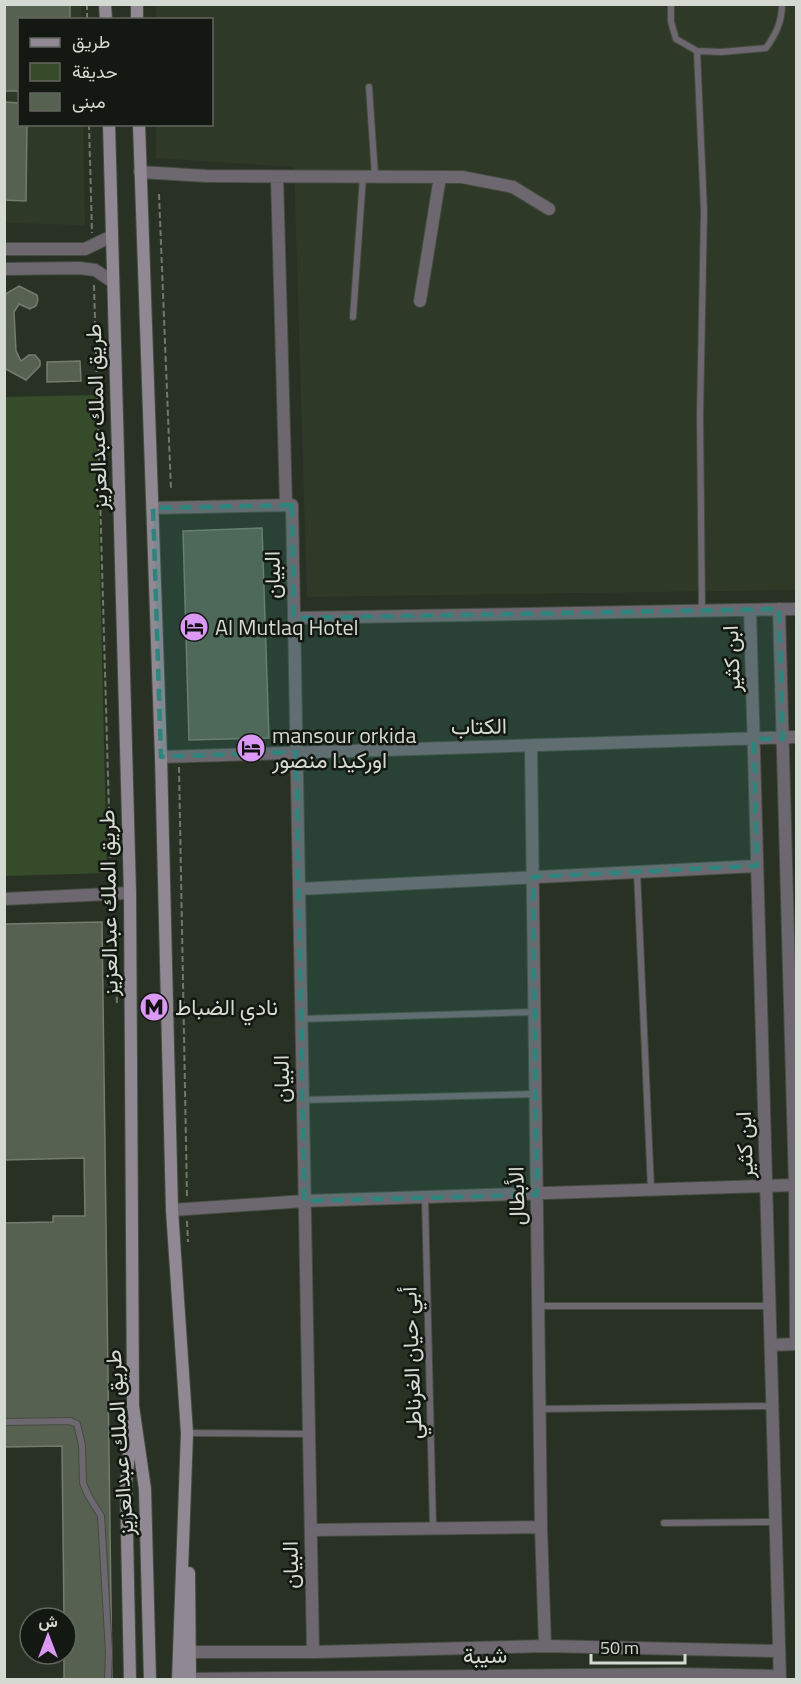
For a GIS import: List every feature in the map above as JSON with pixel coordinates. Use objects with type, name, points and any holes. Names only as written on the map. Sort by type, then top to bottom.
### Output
[{"type":"main road","name":"طريق الملك عبدالعزيز","points":[[109,126],[130,893],[134,1406],[145,1490],[150,1680]]},
{"type":"main road","points":[[139,126],[161,757],[172,1209],[187,1433],[190,1679]]},
{"type":"main road","points":[[130,1680],[126,1483],[134,1406]]},
{"type":"main road","points":[[178,1680],[187,1433]]},
{"type":"street","points":[[140,172],[194,176],[369,176],[478,179],[513,187],[549,209]]},
{"type":"street","name":"البيان","points":[[277,177],[294,618],[313,1652]]},
{"type":"street","points":[[420,301],[440,177]]},
{"type":"street","points":[[4,249],[85,249],[112,236]]},
{"type":"street","points":[[4,269],[79,268],[95,270],[113,282]]},
{"type":"street","points":[[153,508],[289,505]]},
{"type":"street","points":[[779,609],[796,1185],[796,1337]]},
{"type":"street","points":[[294,618],[796,609]]},
{"type":"street","name":"ابن كثير","points":[[750,610],[780,1678]]},
{"type":"street","name":"الكتاب","points":[[161,757],[796,737]]},
{"type":"street","name":"الأبطال","points":[[531,746],[539,1409],[545,1646]]},
{"type":"street","points":[[299,889],[758,866]]},
{"type":"street","points":[[4,899],[130,893]]},
{"type":"street","points":[[172,1209],[304,1201],[796,1185]]},
{"type":"street","points":[[771,1345],[796,1344]]},
{"type":"street","points":[[311,1530],[541,1527]]},
{"type":"street","name":"شيبة","points":[[190,1652],[313,1652],[545,1646],[779,1651]]},
{"type":"street","name":"شيبة","points":[[190,1679],[780,1678]]},
{"type":"lane","points":[[671,4],[671,22],[676,39],[697,51],[721,52],[766,48],[775,35],[782,16],[782,4]]},
{"type":"lane","points":[[697,51],[704,211],[700,416],[702,610]]},
{"type":"lane","points":[[353,317],[369,176],[369,87]]},
{"type":"lane","points":[[637,872],[651,1190]]},
{"type":"lane","points":[[301,1019],[534,1012]]},
{"type":"lane","points":[[303,1100],[536,1094]]},
{"type":"lane","name":"أبي حيان الغرناطي","points":[[424,1198],[433,1527]]},
{"type":"lane","points":[[538,1306],[770,1306]]},
{"type":"lane","points":[[539,1409],[772,1406]]},
{"type":"lane","points":[[4,1422],[70,1421],[77,1424],[82,1445],[83,1483],[101,1516],[109,1652],[108,1680]]},
{"type":"lane","points":[[187,1433],[309,1434]]},
{"type":"lane","points":[[664,1523],[775,1522]]},
{"type":"path","points":[[89,126],[92,233]]},
{"type":"path","points":[[159,194],[171,490]]},
{"type":"path","points":[[94,275],[111,885]]},
{"type":"path","points":[[178,756],[188,1196]]},
{"type":"highlighted area","points":[[292,505],[294,618],[779,609],[783,739],[754,739],[757,866],[533,877],[537,1195],[304,1201],[296,752],[161,757],[153,508]]},
{"type":"shaded area","points":[[5,5],[81,5],[81,18],[18,18],[18,126],[83,126],[85,225],[5,223]]},
{"type":"shaded area","points":[[156,5],[796,5],[796,590],[307,597],[294,167],[156,158],[156,126],[213,126],[213,18],[156,18]]},
{"type":"green space","points":[[96,395],[107,873],[5,876],[5,397]]},
{"type":"building","points":[[4,4],[70,4],[70,18],[18,18],[18,91],[4,91]]},
{"type":"building","points":[[4,102],[18,103],[18,126],[27,126],[26,201],[4,200]]},
{"type":"building","points":[[19,286],[37,295],[38,300],[36,306],[30,309],[19,304],[14,312],[16,351],[21,361],[29,355],[35,355],[40,361],[40,366],[26,380],[4,368],[4,295]]},
{"type":"building","points":[[80,361],[81,381],[47,382],[47,362]]},
{"type":"building","points":[[262,528],[269,738],[189,740],[183,531]]},
{"type":"building","points":[[102,922],[112,1680],[4,1680],[4,924]]},
{"type":"building","points":[[84,1158],[85,1216],[53,1216],[53,1222],[4,1223],[4,1160]]},
{"type":"building","points":[[62,1446],[64,1606],[18,1606],[18,1666],[64,1666],[64,1680],[4,1680],[4,1447]]},
{"type":"place","name":"Al Mutlaq Hotel","points":[[194,627]]},
{"type":"place","name":"mansour orkida اوركيدا منصور","points":[[251,748]]},
{"type":"place","name":"نادي الضباط","points":[[154,1007]]}]
